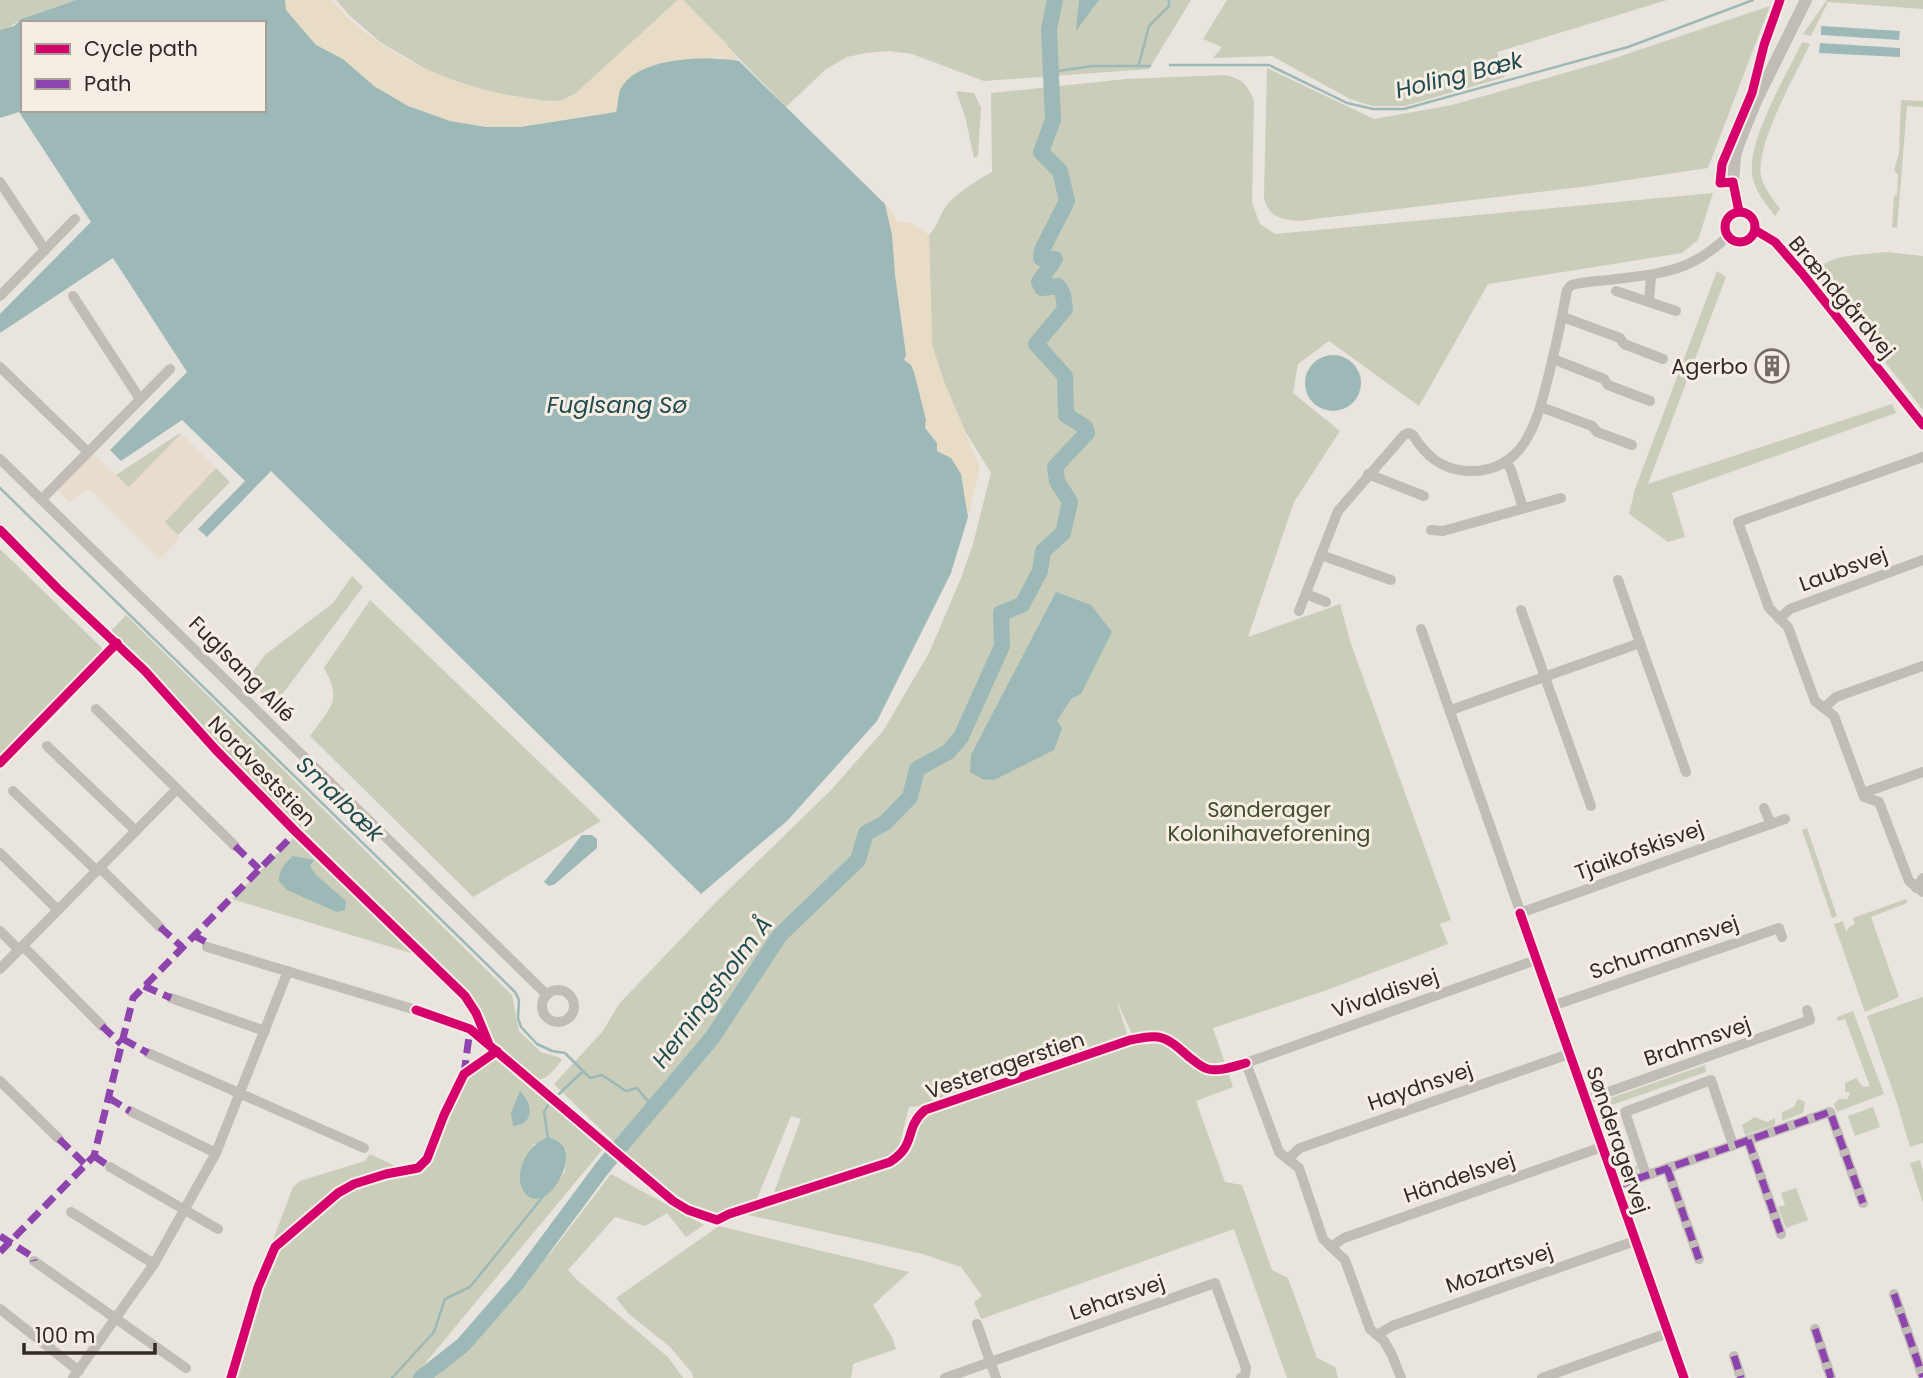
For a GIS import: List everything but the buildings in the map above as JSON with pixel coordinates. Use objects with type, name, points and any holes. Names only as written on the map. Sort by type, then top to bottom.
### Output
[{"type":"street","points":[[1739,212],[1727,182],[1739,143],[1806,0]]},
{"type":"street","points":[[0,182],[45,250]]},
{"type":"street","points":[[1739,212],[1750,216],[1755,230],[1744,242],[1735,241],[1728,236],[1726,221],[1739,212]]},
{"type":"street","points":[[0,296],[75,219]]},
{"type":"street","name":"Brændgårdvej","points":[[1755,230],[1775,242],[1802,273],[1923,425]]},
{"type":"street","points":[[1300,611],[1338,511],[1397,439],[1409,433],[1430,458],[1441,465],[1478,471],[1506,461],[1529,437],[1541,407],[1567,290],[1571,285],[1651,275],[1683,268],[1710,254],[1728,236]]},
{"type":"street","points":[[1649,302],[1651,275]]},
{"type":"street","points":[[1616,291],[1676,311]]},
{"type":"street","points":[[74,296],[140,399]]},
{"type":"street","points":[[1563,317],[1620,338],[1624,344],[1663,359]]},
{"type":"street","points":[[1553,359],[1650,401]]},
{"type":"street","points":[[0,367],[88,452]]},
{"type":"street","points":[[42,499],[170,369]]},
{"type":"street","points":[[1541,407],[1592,426],[1597,432],[1632,445]]},
{"type":"street","points":[[1923,457],[1738,522],[1769,608],[1788,627],[1815,701],[1834,716],[1864,797],[1879,802],[1909,881],[1920,890],[1923,878]]},
{"type":"street","name":"Fuglsang Allé","points":[[0,459],[547,995]]},
{"type":"street","points":[[1506,461],[1523,508]]},
{"type":"street","points":[[1368,474],[1424,496]]},
{"type":"street","points":[[1432,530],[1443,531],[1562,498]]},
{"type":"street","points":[[1321,555],[1391,580]]},
{"type":"street","name":"Laubsvej","points":[[1779,619],[1790,609],[1923,561]]},
{"type":"street","points":[[1618,580],[1686,772]]},
{"type":"street","points":[[1306,594],[1326,602]]},
{"type":"street","points":[[1521,610],[1591,806]]},
{"type":"street","name":"Sønderagervej","points":[[1421,629],[1684,1378]]},
{"type":"street","points":[[1451,710],[1640,643]]},
{"type":"street","points":[[1824,708],[1836,696],[1923,666]]},
{"type":"street","points":[[96,709],[235,846]]},
{"type":"street","points":[[47,747],[136,831]]},
{"type":"street","points":[[1863,793],[1923,772]]},
{"type":"street","points":[[0,969],[177,789]]},
{"type":"street","points":[[13,791],[160,927]]},
{"type":"street","points":[[1765,808],[1771,824]]},
{"type":"street","name":"Tjaikofskisvej","points":[[1520,913],[1785,819]]},
{"type":"street","points":[[0,853],[58,910]]},
{"type":"street","name":"Schumannsvej","points":[[1552,1006],[1779,928],[1782,937]]},
{"type":"street","points":[[0,931],[102,1026]]},
{"type":"street","points":[[207,947],[416,1010]]},
{"type":"street","name":"Vivaldisvej","points":[[1288,1159],[1279,1152],[1246,1063],[1536,960]]},
{"type":"street","points":[[0,1309],[76,1374],[153,1264],[216,1153],[288,971]]},
{"type":"street","points":[[170,998],[265,1031]]},
{"type":"street","name":"Brahmsvej","points":[[1586,1100],[1810,1020],[1807,1010]]},
{"type":"street","points":[[148,1053],[363,1147]]},
{"type":"street","name":"Haydnsvej","points":[[1288,1159],[1300,1148],[1569,1054]]},
{"type":"street","name":"Sønderagervej","points":[[1646,1175],[1625,1112],[1711,1080],[1733,1145]]},
{"type":"street","points":[[0,1081],[59,1139]]},
{"type":"street","points":[[130,1111],[216,1153]]},
{"type":"street","name":"Sønderagervej","points":[[1616,1186],[1830,1112],[1863,1203]]},
{"type":"street","points":[[1748,1140],[1781,1234]]},
{"type":"street","name":"Händelsvej","points":[[1331,1247],[1344,1237],[1602,1147]]},
{"type":"street","points":[[1288,1159],[1299,1168],[1324,1239],[1345,1260],[1370,1329],[1392,1355],[1401,1378]]},
{"type":"street","points":[[110,1167],[218,1229]]},
{"type":"street","name":"Sønderagervej","points":[[1667,1168],[1699,1259]]},
{"type":"street","points":[[71,1212],[153,1264]]},
{"type":"street","name":"Mozartsvej","points":[[1377,1335],[1392,1326],[1635,1241]]},
{"type":"street","points":[[34,1261],[186,1368]]},
{"type":"street","name":"Leharsvej","points":[[990,1362],[1215,1283],[1245,1368],[1245,1375],[1241,1378]]},
{"type":"street","points":[[1894,1294],[1923,1377]]},
{"type":"street","points":[[977,1324],[996,1378]]},
{"type":"street","points":[[1815,1329],[1831,1378]]},
{"type":"street","points":[[1542,1378],[1668,1334]]},
{"type":"street","points":[[1734,1356],[1741,1378]]},
{"type":"street","points":[[945,1378],[990,1362]]},
{"type":"green space","points":[[0,0],[76,0],[26,17],[0,30]]},
{"type":"green space","points":[[336,0],[678,0],[575,94],[560,101],[543,101],[490,92],[436,75],[380,42]]},
{"type":"green space","points":[[683,0],[1191,0],[1149,69],[984,81],[912,54],[889,51],[866,53],[847,57],[826,69],[786,107]]},
{"type":"green space","points":[[1227,0],[1667,0],[1497,52],[1505,77],[1405,106],[1372,106],[1350,99],[1272,56],[1213,58],[1222,47],[1203,39]]},
{"type":"green space","points":[[1827,0],[1923,0],[1923,9],[1828,2],[1811,36],[1803,34]]},
{"type":"green space","points":[[1770,6],[1708,168],[1581,187],[1298,221],[1276,216],[1266,204],[1267,68],[1374,119],[1452,105],[1603,62]]},
{"type":"green space","points":[[1802,42],[1810,44],[1770,129],[1761,163],[1764,185],[1780,209],[1775,216],[1757,189],[1752,164],[1761,129]]},
{"type":"green space","name":"Sønderager Kolonihaveforening","points":[[1224,75],[1244,83],[1254,101],[1252,203],[1260,224],[1275,234],[1713,193],[1698,240],[1682,253],[1488,284],[1419,406],[1329,341],[1298,364],[1293,393],[1340,431],[1294,502],[1248,637],[1340,604],[1351,644],[1451,920],[1440,924],[1448,944],[1327,990],[1213,1028],[1233,1087],[1196,1101],[1225,1182],[1242,1185],[1272,1270],[1288,1278],[1317,1358],[1335,1367],[1338,1378],[1287,1378],[1234,1229],[981,1319],[974,1302],[982,1296],[961,1267],[923,1254],[740,1213],[899,1160],[905,1154],[916,1123],[927,1111],[1135,1041],[1116,999],[1128,1037],[921,1106],[909,1107],[900,1143],[894,1155],[773,1195],[801,1119],[791,1116],[756,1201],[718,1214],[700,1209],[657,1179],[554,1084],[603,1031],[619,1004],[716,902],[832,789],[883,731],[929,653],[973,544],[991,473],[965,431],[932,345],[929,235],[950,201],[992,172],[991,93],[1126,79]]},
{"type":"green space","points":[[956,91],[974,93],[981,108],[978,156],[974,158],[965,116]]},
{"type":"green space","points":[[1901,100],[1923,101],[1923,107],[1907,106],[1897,228],[1892,227],[1894,196],[1897,195],[1898,175],[1894,170],[1899,154]]},
{"type":"green space","points":[[1886,252],[1923,256],[1923,410],[1814,273],[1820,266],[1837,258]]},
{"type":"green space","points":[[1717,271],[1726,277],[1648,484],[1892,404],[1896,413],[1672,493],[1685,537],[1668,542],[1629,514],[1635,489]]},
{"type":"green space","points":[[180,433],[129,488],[116,475]]},
{"type":"green space","points":[[216,468],[230,482],[178,535],[164,522]]},
{"type":"green space","points":[[0,549],[105,651],[0,757]]},
{"type":"green space","points":[[352,576],[363,587],[274,705],[247,679],[265,655],[333,603]]},
{"type":"green space","points":[[370,600],[601,821],[473,897],[310,736],[332,704],[333,689],[324,668]]},
{"type":"green space","points":[[126,615],[512,995],[519,1031],[541,1052],[562,1060],[549,1074],[542,1079],[533,1079],[496,1046],[477,1006],[467,993],[217,746],[110,632]]},
{"type":"green space","points":[[1807,828],[1837,916],[1832,918],[1802,830]]},
{"type":"green space","points":[[294,837],[307,848],[414,954],[232,899]]},
{"type":"green space","points":[[1906,899],[1907,903],[1871,917],[1899,997],[1865,1012],[1834,924],[1843,921],[1846,932],[1855,924],[1853,918]]},
{"type":"green space","points":[[1923,997],[1923,1143],[1910,1147],[1867,1016]]},
{"type":"green space","points":[[1853,1011],[1884,1094],[1837,1112],[1834,1104],[1839,1099],[1847,1099],[1850,1093],[1845,1092],[1845,1083],[1856,1078],[1863,1087],[1870,1086],[1845,1019],[1838,1021],[1837,1017]]},
{"type":"green space","points":[[494,1058],[522,1075],[603,1149],[413,1378],[236,1378],[274,1257],[280,1247],[339,1197],[371,1182],[414,1172],[429,1162],[470,1073]],"holes":[[[534,1144],[566,1150],[565,1172],[545,1196],[520,1171]]]},
{"type":"green space","points":[[1705,1065],[1706,1072],[1609,1106],[1631,1168],[1639,1165],[1636,1174],[1624,1178],[1600,1110],[1601,1103]]},
{"type":"green space","points":[[1798,1099],[1805,1102],[1803,1113],[1782,1121],[1782,1112],[1794,1107]]},
{"type":"green space","points":[[1873,1107],[1880,1127],[1855,1136],[1848,1116]]},
{"type":"green space","points":[[1755,1117],[1767,1122],[1775,1118],[1775,1125],[1745,1135],[1742,1125]]},
{"type":"green space","points":[[370,1154],[395,1166],[396,1170],[377,1172],[342,1186],[312,1208],[270,1248],[293,1187],[300,1181],[365,1161]]},
{"type":"green space","points":[[1920,1160],[1923,1172],[1923,1203],[1910,1163]]},
{"type":"green space","points":[[611,1174],[704,1225],[686,1237],[667,1213],[645,1226],[615,1217],[568,1270],[668,1357],[683,1378],[433,1378],[552,1251]]},
{"type":"green space","points":[[1796,1188],[1808,1220],[1786,1228],[1778,1207],[1785,1205],[1781,1193]]},
{"type":"green space","points":[[719,1226],[909,1272],[873,1305],[896,1349],[853,1364],[851,1378],[693,1378],[692,1373],[670,1347],[629,1314],[616,1298]]},
{"type":"sand","points":[[285,0],[332,0],[370,36],[416,64],[467,85],[539,101],[561,101],[575,94],[678,0],[683,0],[724,41],[739,61],[714,57],[617,112],[520,127],[486,127],[450,121],[408,106],[374,86],[343,59],[316,45],[286,10]]},
{"type":"sand","points":[[885,204],[897,222],[911,223],[929,235],[932,345],[944,382],[980,468],[968,517],[962,478],[953,463],[937,451],[937,443],[925,428],[914,372],[904,360],[906,355]]},
{"type":"shaded area","points":[[181,434],[216,468],[165,522],[180,538],[160,559],[90,489],[69,502],[57,490],[93,453],[129,487]]},
{"type":"water","name":"Fuglsang Sø","points":[[76,0],[285,0],[286,10],[316,45],[343,59],[374,86],[408,106],[450,121],[486,127],[520,127],[616,112],[620,90],[641,70],[692,59],[739,61],[885,204],[892,235],[906,355],[904,360],[911,365],[914,372],[926,420],[925,428],[937,443],[937,451],[951,458],[961,474],[968,517],[951,573],[877,721],[787,821],[701,894],[271,471],[207,537],[198,529],[245,481],[182,420],[121,461],[110,450],[187,372],[113,258],[0,333],[0,314],[91,222],[19,112],[0,118],[0,30],[14,26],[21,19]]},
{"type":"water","points":[[1079,0],[1099,0],[1076,31]]},
{"type":"water","points":[[1821,26],[1900,31],[1899,40],[1821,35]]},
{"type":"water","points":[[1820,43],[1900,48],[1900,57],[1819,53]]},
{"type":"water","points":[[1328,355],[1338,355],[1353,363],[1359,372],[1359,394],[1353,403],[1338,411],[1328,411],[1310,399],[1305,388],[1305,378],[1317,360]]},
{"type":"water","points":[[1056,592],[1091,605],[1112,632],[1081,694],[1071,699],[1057,721],[1062,728],[1054,750],[994,780],[982,779],[970,772],[971,755]]},
{"type":"water","points":[[582,835],[592,835],[597,839],[597,848],[555,884],[549,886],[544,882]]},
{"type":"water","points":[[293,856],[314,860],[310,866],[316,875],[346,901],[345,910],[337,912],[287,890],[279,877],[287,861]]},
{"type":"water","points":[[520,1091],[530,1113],[525,1122],[513,1126],[511,1113]]},
{"type":"water","points":[[548,1137],[562,1145],[565,1150],[565,1165],[555,1187],[545,1196],[533,1198],[524,1192],[521,1186],[521,1168],[531,1149]]},
{"type":"waterway","name":"Herningsholm Å","points":[[421,1378],[463,1345],[517,1283],[603,1167],[712,1038],[780,935],[858,860],[866,833],[885,823],[910,797],[917,769],[948,752],[961,737],[1002,646],[1001,613],[1022,605],[1040,571],[1043,551],[1063,533],[1070,502],[1057,481],[1055,467],[1087,433],[1085,427],[1066,415],[1065,376],[1036,344],[1065,309],[1063,294],[1058,286],[1042,288],[1039,282],[1055,259],[1041,258],[1042,250],[1067,201],[1060,171],[1041,152],[1053,120],[1049,29],[1055,0]]},
{"type":"waterway","points":[[1139,64],[1149,26],[1169,6],[1169,0]]},
{"type":"waterway","name":"Holing Bæk","points":[[1170,65],[1269,65],[1347,103],[1373,109],[1404,109],[1628,47],[1753,0]]},
{"type":"waterway","name":"Holing Bæk","points":[[1051,72],[1093,66],[1150,66]]},
{"type":"waterway","name":"Smalbæk","points":[[0,488],[515,992],[519,1000],[518,1018],[521,1027],[537,1044],[565,1053],[590,1078],[602,1075],[626,1091],[637,1088],[653,1107]]},
{"type":"waterway","points":[[559,1094],[582,1072]]},
{"type":"waterway","points":[[548,1105],[544,1112],[548,1139]]},
{"type":"waterway","points":[[392,1378],[434,1332],[445,1299],[470,1287],[545,1194]]},
{"type":"marked path","points":[[0,1252],[94,1156],[133,998],[296,832]]},
{"type":"marked path","points":[[235,846],[259,869]]},
{"type":"marked path","points":[[160,927],[182,947]]},
{"type":"marked path","points":[[193,935],[206,942],[207,947]]},
{"type":"marked path","points":[[144,986],[171,998]]},
{"type":"marked path","points":[[102,1026],[121,1044]]},
{"type":"marked path","points":[[464,1074],[470,1029]]},
{"type":"marked path","points":[[123,1039],[148,1053]]},
{"type":"marked path","points":[[109,1098],[130,1111]]},
{"type":"marked path","points":[[1616,1186],[1830,1112],[1863,1203]]},
{"type":"marked path","points":[[59,1139],[85,1164]]},
{"type":"marked path","points":[[1748,1140],[1781,1234]]},
{"type":"marked path","points":[[94,1156],[110,1167]]},
{"type":"marked path","points":[[1667,1168],[1699,1259]]},
{"type":"marked path","points":[[0,1236],[33,1257],[34,1261]]},
{"type":"marked path","points":[[1894,1294],[1923,1377]]},
{"type":"marked path","points":[[1815,1329],[1831,1378]]},
{"type":"marked path","points":[[1734,1356],[1741,1378]]},
{"type":"cycle path","points":[[1739,212],[1733,182],[1720,183],[1722,164],[1752,93],[1764,45],[1780,0]]},
{"type":"cycle path","points":[[1740,212],[1751,216],[1755,227],[1751,238],[1740,242],[1729,238],[1725,227],[1729,216],[1740,212]]},
{"type":"cycle path","points":[[1755,230],[1775,242],[1802,273],[1923,425]]},
{"type":"cycle path","name":"Nordveststien","points":[[0,530],[145,671],[216,750],[296,832],[465,996],[476,1013],[488,1042]]},
{"type":"cycle path","points":[[0,763],[117,643]]},
{"type":"cycle path","points":[[1520,913],[1684,1378]]},
{"type":"cycle path","name":"Vesteragerstien","points":[[416,1010],[470,1029],[673,1201],[688,1210],[717,1220],[890,1162],[904,1149],[914,1124],[925,1110],[1130,1040],[1149,1037],[1168,1040],[1200,1065],[1213,1070],[1246,1063]]},
{"type":"cycle path","points":[[231,1378],[258,1287],[275,1247],[338,1193],[354,1184],[418,1168],[427,1159],[464,1074],[497,1051]]},
{"type":"place","name":"Agerbo","points":[[1772,366]]}]
